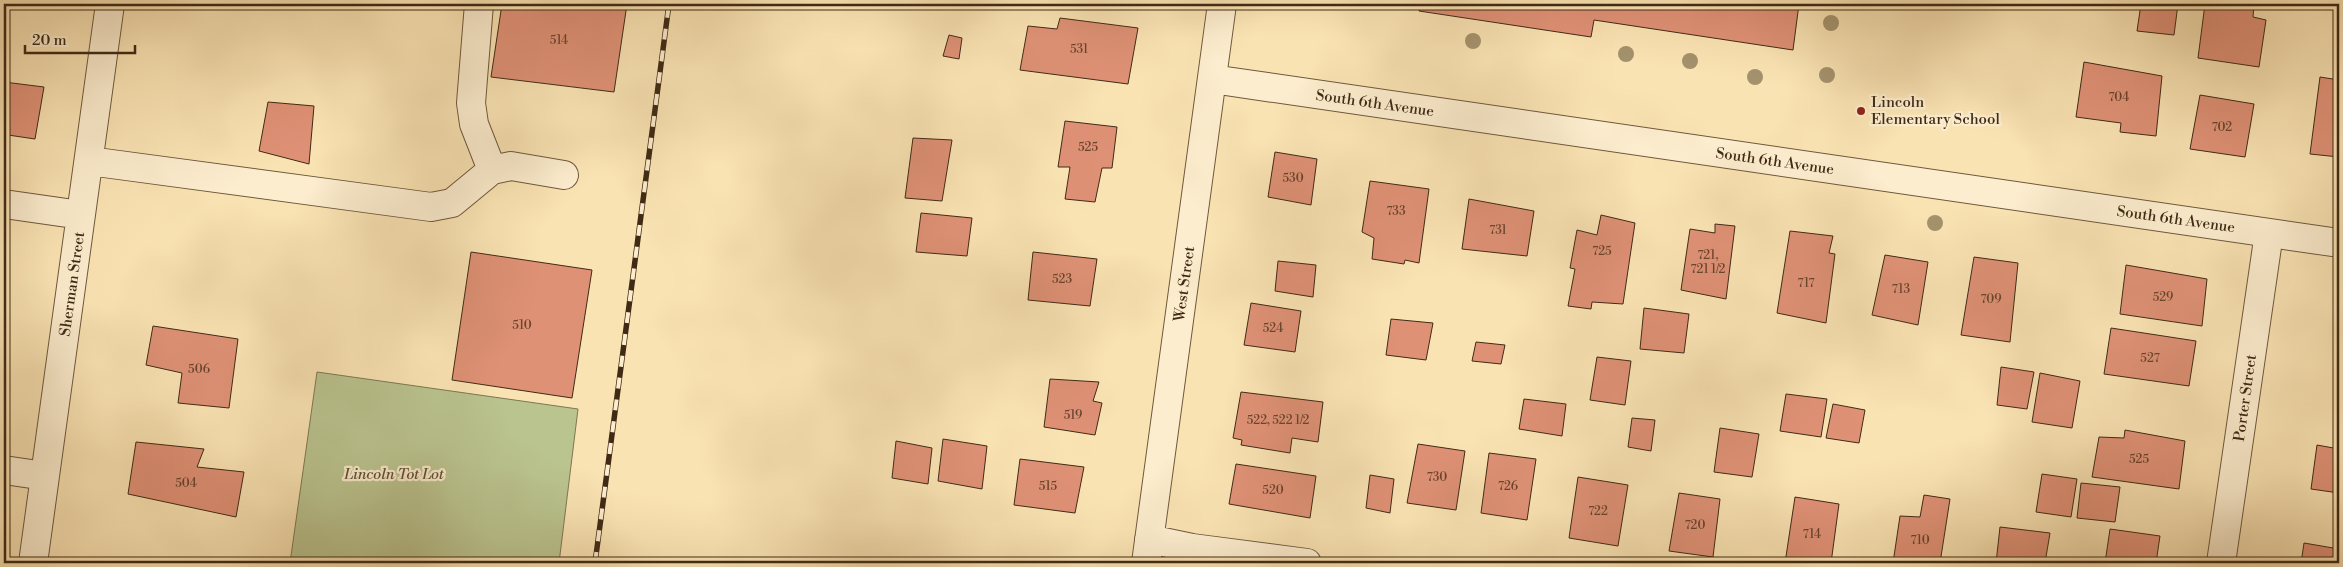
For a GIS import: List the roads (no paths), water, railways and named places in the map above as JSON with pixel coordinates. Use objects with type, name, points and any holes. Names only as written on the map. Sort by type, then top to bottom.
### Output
[{"type":"street","name":"Sherman Street","points":[[32,563],[110,4]]},
{"type":"street","points":[[479,4],[471,103],[474,124],[492,170]]},
{"type":"street","name":"West Street","points":[[1148,551],[1222,4]]},
{"type":"street","name":"South 6th Avenue","points":[[1212,79],[2339,243]]},
{"type":"street","points":[[89,161],[431,207],[452,203],[492,170],[511,166],[564,175]]},
{"type":"street","points":[[4,204],[81,215]]},
{"type":"street","name":"Porter Street","points":[[2221,563],[2269,233]]},
{"type":"street","points":[[4,470],[45,476]]},
{"type":"street","points":[[1148,551],[1192,548],[1307,563]]},
{"type":"railway","points":[[595,563],[669,4]]},
{"type":"place","name":"Lincoln Elementary School","points":[[1861,111]]},
{"type":"park label","name":"Lincoln Tot Lot","points":[[394,474]]}]
